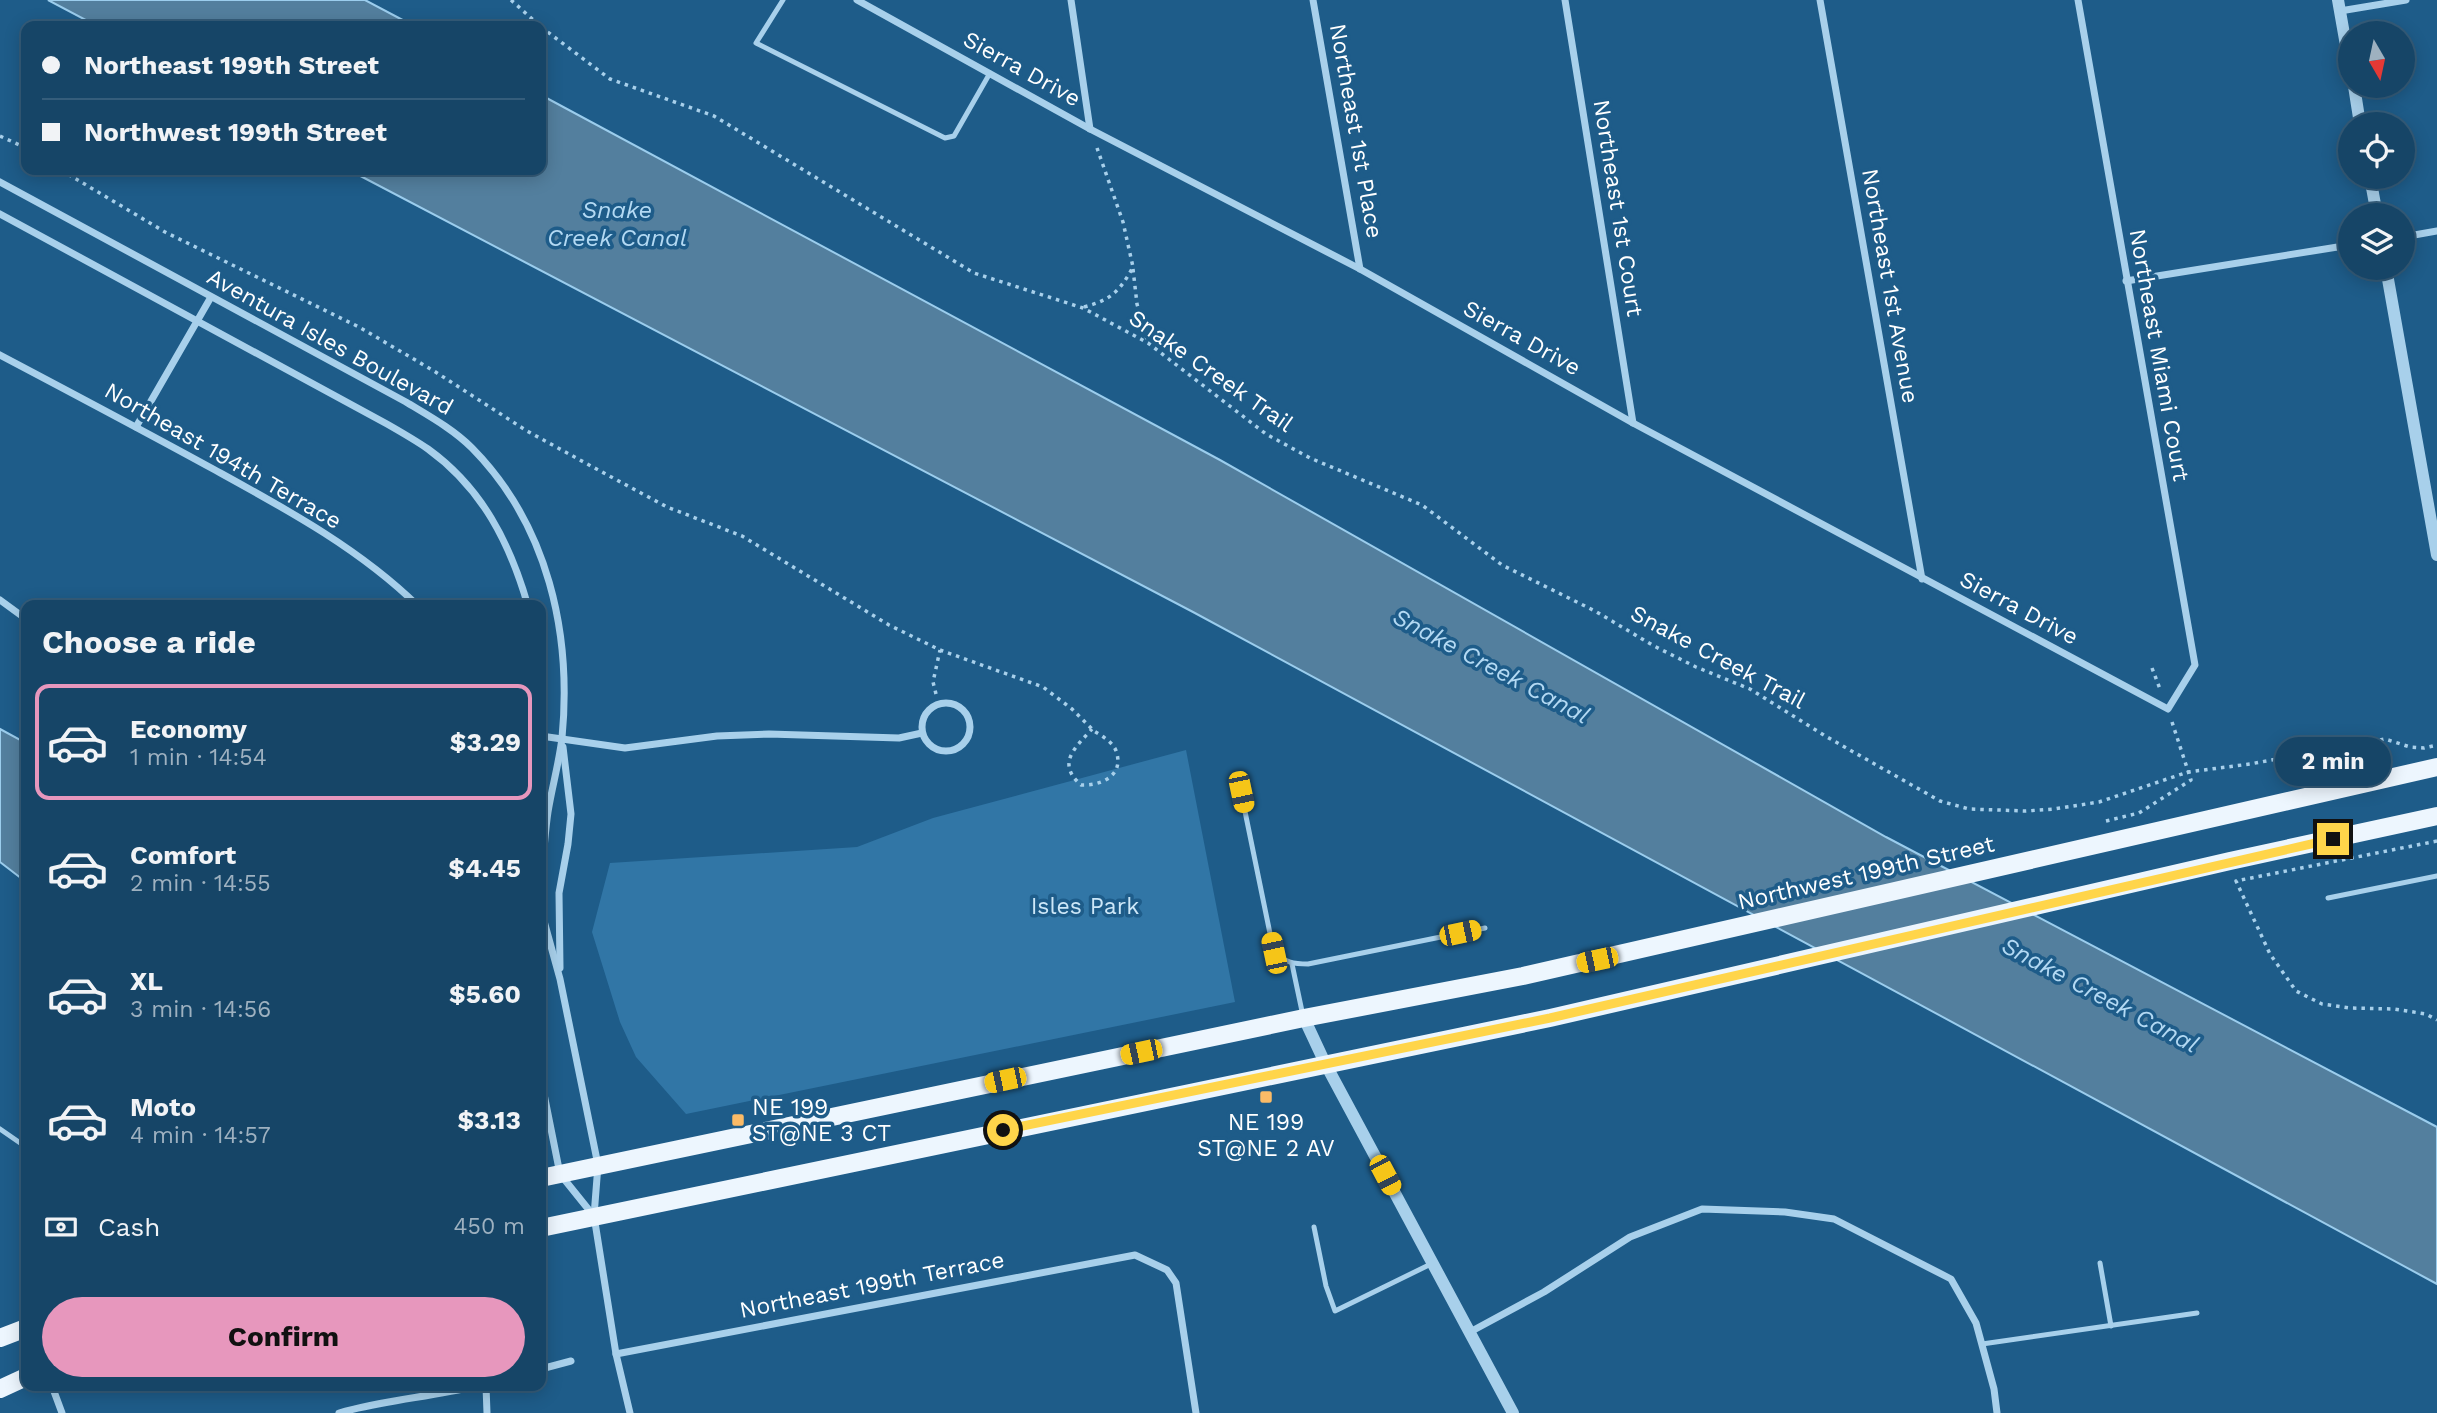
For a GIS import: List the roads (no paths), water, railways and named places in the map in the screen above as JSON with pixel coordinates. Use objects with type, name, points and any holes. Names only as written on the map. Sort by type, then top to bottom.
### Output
[{"type":"main road","name":"Northwest 199th Street","points":[[546,1177],[1304,1018],[1523,976],[2437,768]]},
{"type":"main road","points":[[546,1227],[1550,1018],[2437,816]]},
{"type":"main road","points":[[0,1338],[21,1330]]},
{"type":"main road","points":[[0,1389],[21,1379]]},
{"type":"street","name":"Sierra Drive","points":[[857,0],[1090,129],[1360,269],[1633,423],[2168,709]]},
{"type":"street","points":[[1072,0],[1090,129]]},
{"type":"street","name":"Northeast 1st Place","points":[[1313,0],[1360,269]]},
{"type":"street","name":"Northeast 1st Court","points":[[1565,0],[1633,423]]},
{"type":"street","name":"Northeast 1st Avenue","points":[[1820,0],[1922,579]]},
{"type":"street","name":"Northeast Miami Court","points":[[2078,0],[2196,665],[2168,709]]},
{"type":"street","points":[[2339,5],[2406,0]]},
{"type":"street","name":"Aventura Isles Boulevard","points":[[0,182],[406,402],[471,447],[495,475],[524,517],[545,563],[563,646],[562,739],[571,814],[559,893],[560,979]]},
{"type":"street","name":"Aventura Isles Boulevard","points":[[0,214],[198,320],[429,450],[473,490],[501,532],[517,567],[526,600]]},
{"type":"street","points":[[2415,235],[2437,231]]},
{"type":"street","points":[[2126,281],[2338,247]]},
{"type":"street","points":[[2388,280],[2437,555]]},
{"type":"street","points":[[136,427],[211,297]]},
{"type":"street","name":"Northeast 194th Terrace","points":[[0,355],[312,525],[381,574],[411,600]]},
{"type":"street","points":[[0,600],[21,615]]},
{"type":"street","points":[[951,704],[959,707],[968,719],[968,735],[959,747],[952,750],[937,749],[930,745],[922,733],[924,716],[935,705],[951,704]]},
{"type":"street","points":[[546,737],[625,748],[717,736],[769,734],[899,738],[922,733]]},
{"type":"street","name":"Aventura Isles Boulevard","points":[[546,832],[562,739]]},
{"type":"street","name":"Aventura Isles Boulevard","points":[[546,929],[560,979],[598,1165],[594,1216],[616,1354],[630,1413]]},
{"type":"street","points":[[1304,1018],[1325,1063],[1513,1413]]},
{"type":"street","points":[[546,1104],[560,1174],[594,1216]]},
{"type":"street","points":[[1470,1332],[1544,1292],[1630,1237],[1702,1209],[1785,1212],[1834,1219],[1951,1279],[1976,1324],[1994,1389],[1997,1413]]},
{"type":"street","name":"Northeast 199th Terrace","points":[[616,1354],[1135,1255],[1167,1270],[1176,1283],[1196,1413]]},
{"type":"street","points":[[546,1368],[570,1361]]},
{"type":"street","points":[[54,1391],[62,1413]]},
{"type":"street","points":[[339,1413],[455,1391]]},
{"type":"street","points":[[486,1391],[487,1413]]},
{"type":"lane","points":[[783,0],[757,43],[945,138],[954,136],[990,74]]},
{"type":"lane","points":[[1241,792],[1274,953],[1283,961],[1308,964],[1485,928]]},
{"type":"lane","points":[[2328,898],[2437,876]]},
{"type":"lane","points":[[1292,964],[1304,1018]]},
{"type":"lane","points":[[1,1130],[21,1144]]},
{"type":"lane","points":[[1314,1227],[1326,1286],[1335,1311],[1433,1263]]},
{"type":"lane","points":[[2100,1263],[2111,1326]]},
{"type":"lane","points":[[1982,1344],[2197,1313]]},
{"type":"water","points":[[48,0],[365,0],[405,21],[88,21]]},
{"type":"water","name":"Snake Creek Canal","points":[[546,98],[1220,460],[1886,837],[2437,1127],[2437,1284],[1193,612],[359,175],[546,175]]},
{"type":"water","points":[[0,729],[21,740],[21,878],[0,862]]},
{"type":"place","name":"NE 199 ST@NE 2 AV","points":[[1266,1097]]},
{"type":"place","name":"NE 199 ST@NE 3 CT","points":[[738,1120]]},
{"type":"park label","name":"Isles Park","points":[[1085,906]]}]
